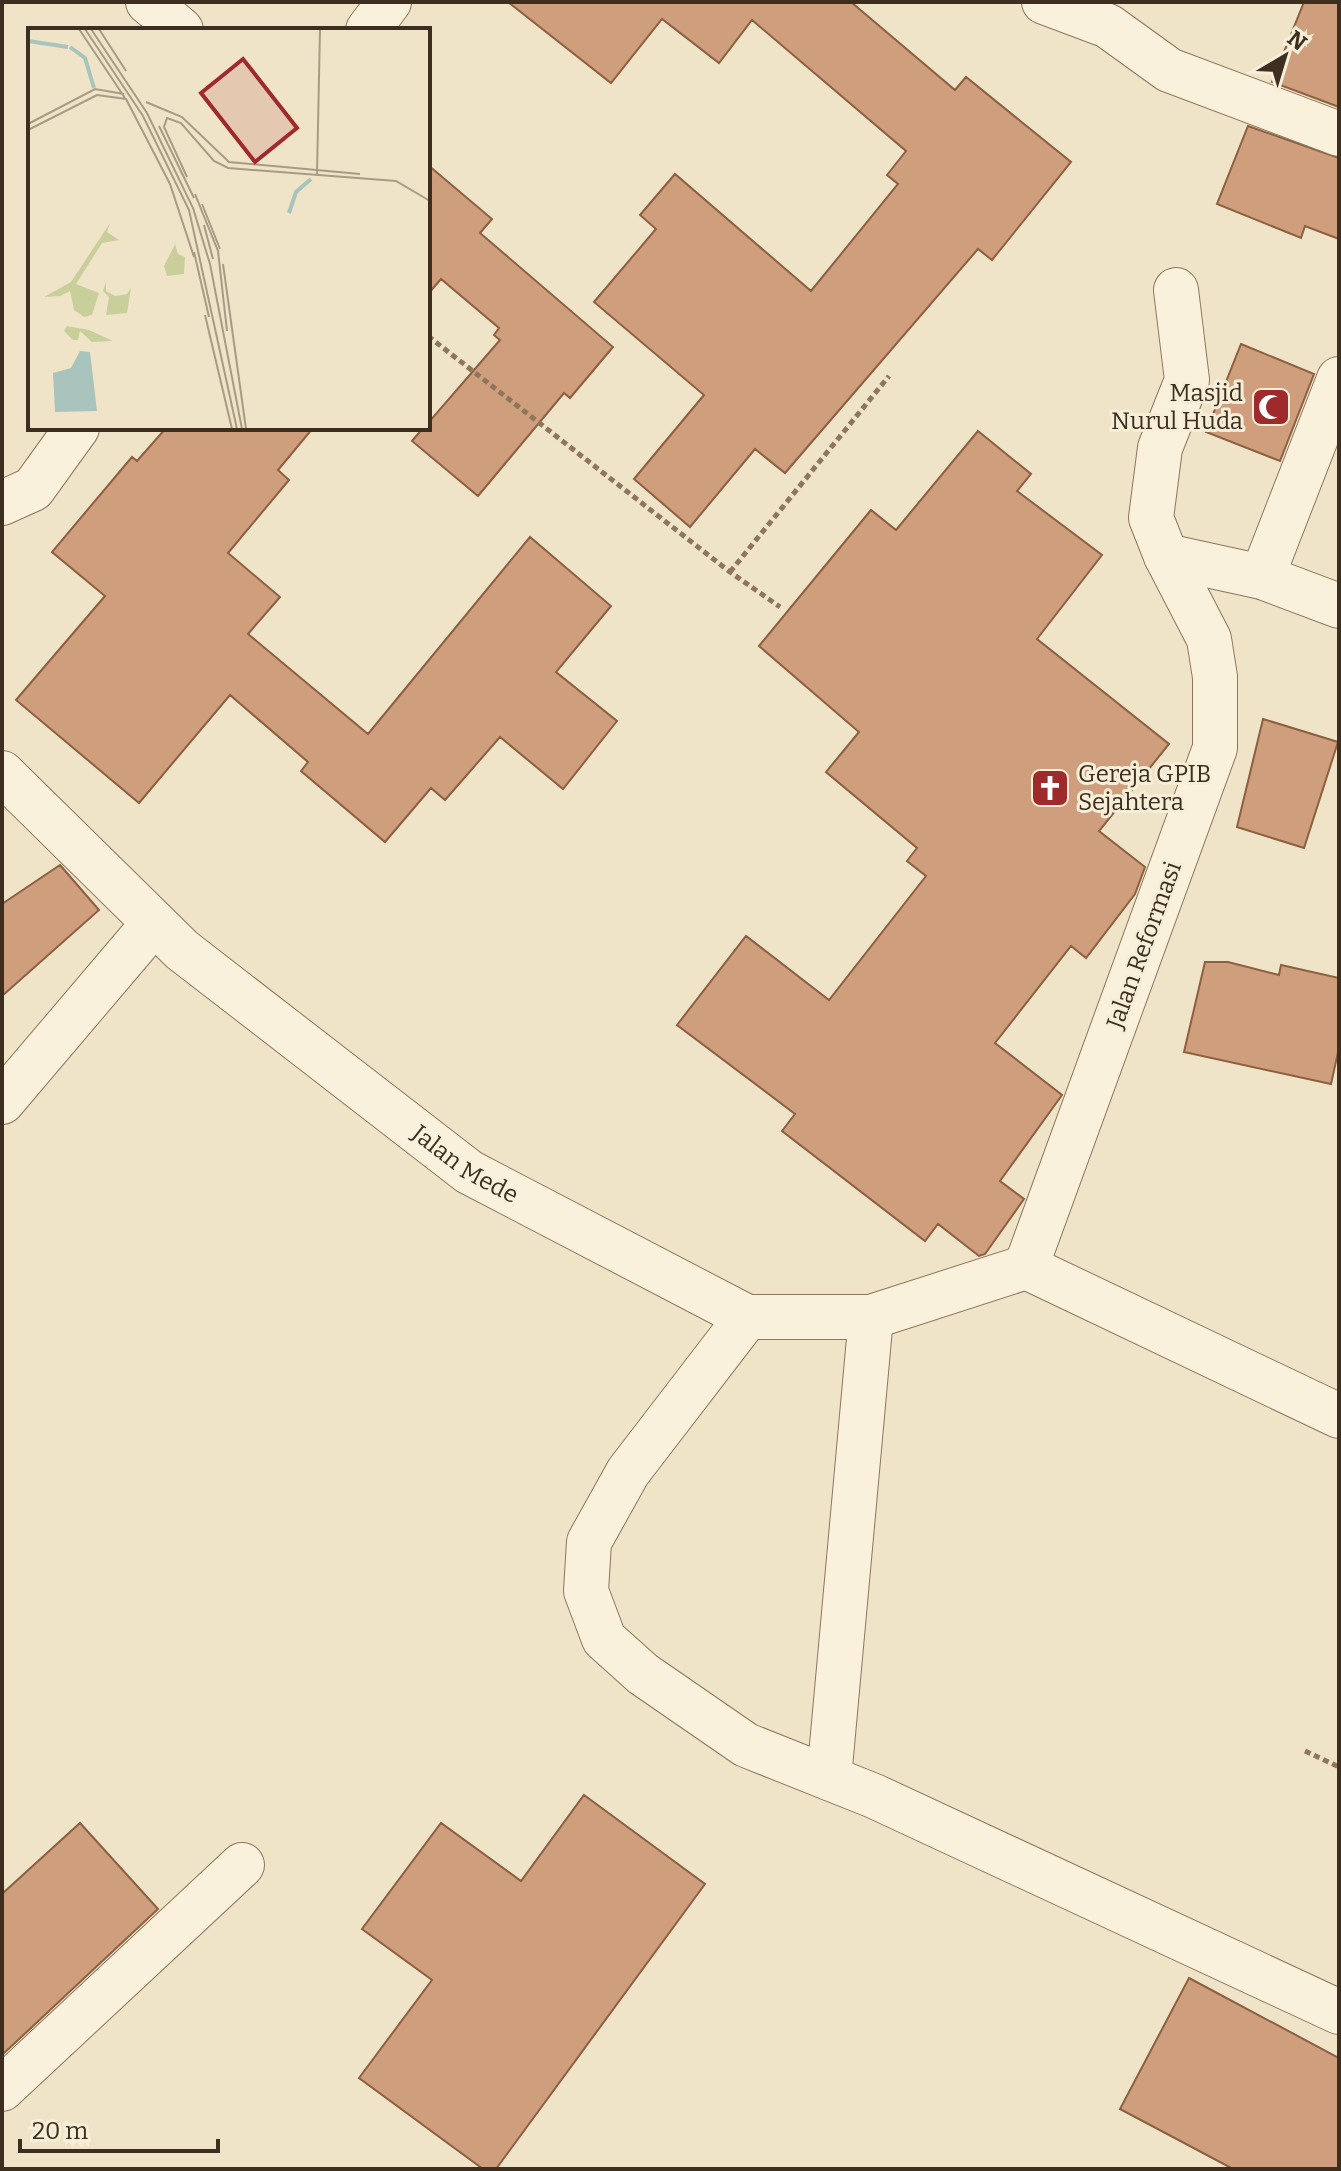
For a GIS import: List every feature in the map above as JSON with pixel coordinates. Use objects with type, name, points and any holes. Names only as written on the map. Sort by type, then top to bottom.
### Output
[{"type":"street","points":[[370,28],[389,2]]},
{"type":"street","points":[[1044,2],[1108,26],[1169,70],[1339,134]]},
{"type":"street","name":"Jalan Reformasi","points":[[1026,1267],[1215,748],[1215,677],[1209,639],[1166,556],[1151,518],[1160,448],[1187,380],[1176,290]]},
{"type":"street","points":[[1262,577],[1339,379]]},
{"type":"street","points":[[18,496],[75,430]]},
{"type":"street","points":[[1166,556],[1262,577],[1339,606]]},
{"type":"street","name":"Jalan Mede","points":[[2,773],[182,950],[469,1172],[747,1317],[871,1317],[1026,1267]]},
{"type":"street","points":[[2,1102],[154,923]]},
{"type":"street","points":[[1026,1267],[1339,1416]]},
{"type":"street","points":[[747,1317],[628,1472],[589,1542],[586,1591],[604,1639],[643,1674],[746,1745],[874,1796],[1339,2012]]},
{"type":"street","points":[[829,1778],[871,1317]]},
{"type":"street","points":[[2,2089],[242,1865]]},
{"type":"path","points":[[430,338],[730,572],[780,607]]},
{"type":"path","points":[[730,572],[889,376]]},
{"type":"path","points":[[1305,1751],[1339,1767]]},
{"type":"building","points":[[508,2],[851,2],[955,90],[966,77],[1071,162],[992,260],[978,249],[785,473],[755,449],[690,527],[634,479],[704,395],[594,302],[656,229],[640,215],[675,174],[811,291],[898,184],[887,175],[906,151],[752,20],[719,63],[662,19],[611,83]]},
{"type":"building","points":[[1304,2],[1339,2],[1339,107],[1272,82]]},
{"type":"building","points":[[1248,126],[1339,158],[1339,239],[1305,226],[1301,238],[1217,204]]},
{"type":"building","points":[[430,167],[492,219],[480,233],[613,347],[570,398],[564,393],[478,496],[412,441],[421,430],[430,430],[430,421],[500,340],[494,335],[499,328],[441,279],[430,292]]},
{"type":"building","name":"Masjid Nurul Huda","points":[[1241,344],[1314,374],[1280,461],[1206,432]]},
{"type":"building","points":[[164,430],[311,430],[278,470],[289,480],[228,553],[280,597],[248,634],[368,734],[530,537],[611,606],[556,672],[617,721],[563,789],[500,737],[445,800],[431,788],[385,842],[301,771],[308,762],[230,695],[139,803],[16,700],[105,596],[52,552],[132,457],[137,461]]},
{"type":"building","points":[[978,431],[1031,474],[1017,491],[1102,555],[1037,639],[1169,744],[1099,831],[1145,867],[1135,894],[1086,958],[1071,946],[995,1043],[1062,1095],[1000,1181],[1024,1199],[985,1254],[979,1256],[938,1224],[925,1241],[782,1131],[795,1114],[677,1025],[746,936],[829,1000],[926,876],[907,861],[917,848],[826,772],[859,732],[759,646],[871,510],[896,530]]},
{"type":"building","points":[[1263,719],[1338,742],[1304,848],[1237,827]]},
{"type":"building","points":[[60,865],[99,910],[2,996],[2,904]]},
{"type":"building","points":[[1205,962],[1228,962],[1279,975],[1281,965],[1339,978],[1339,1048],[1331,1084],[1184,1052]]},
{"type":"building","points":[[584,1795],[705,1884],[496,2169],[483,2169],[359,2078],[432,1980],[362,1929],[441,1823],[521,1881]]},
{"type":"building","points":[[80,1823],[158,1909],[2,2055],[2,1894]]},
{"type":"building","points":[[1189,1978],[1339,2058],[1339,2169],[1233,2169],[1120,2109]]},
{"type":"place","name":"Masjid Nurul Huda","points":[[1271,407]]},
{"type":"place","name":"Gereja GPIB Sejahtera","points":[[1050,788]]}]
